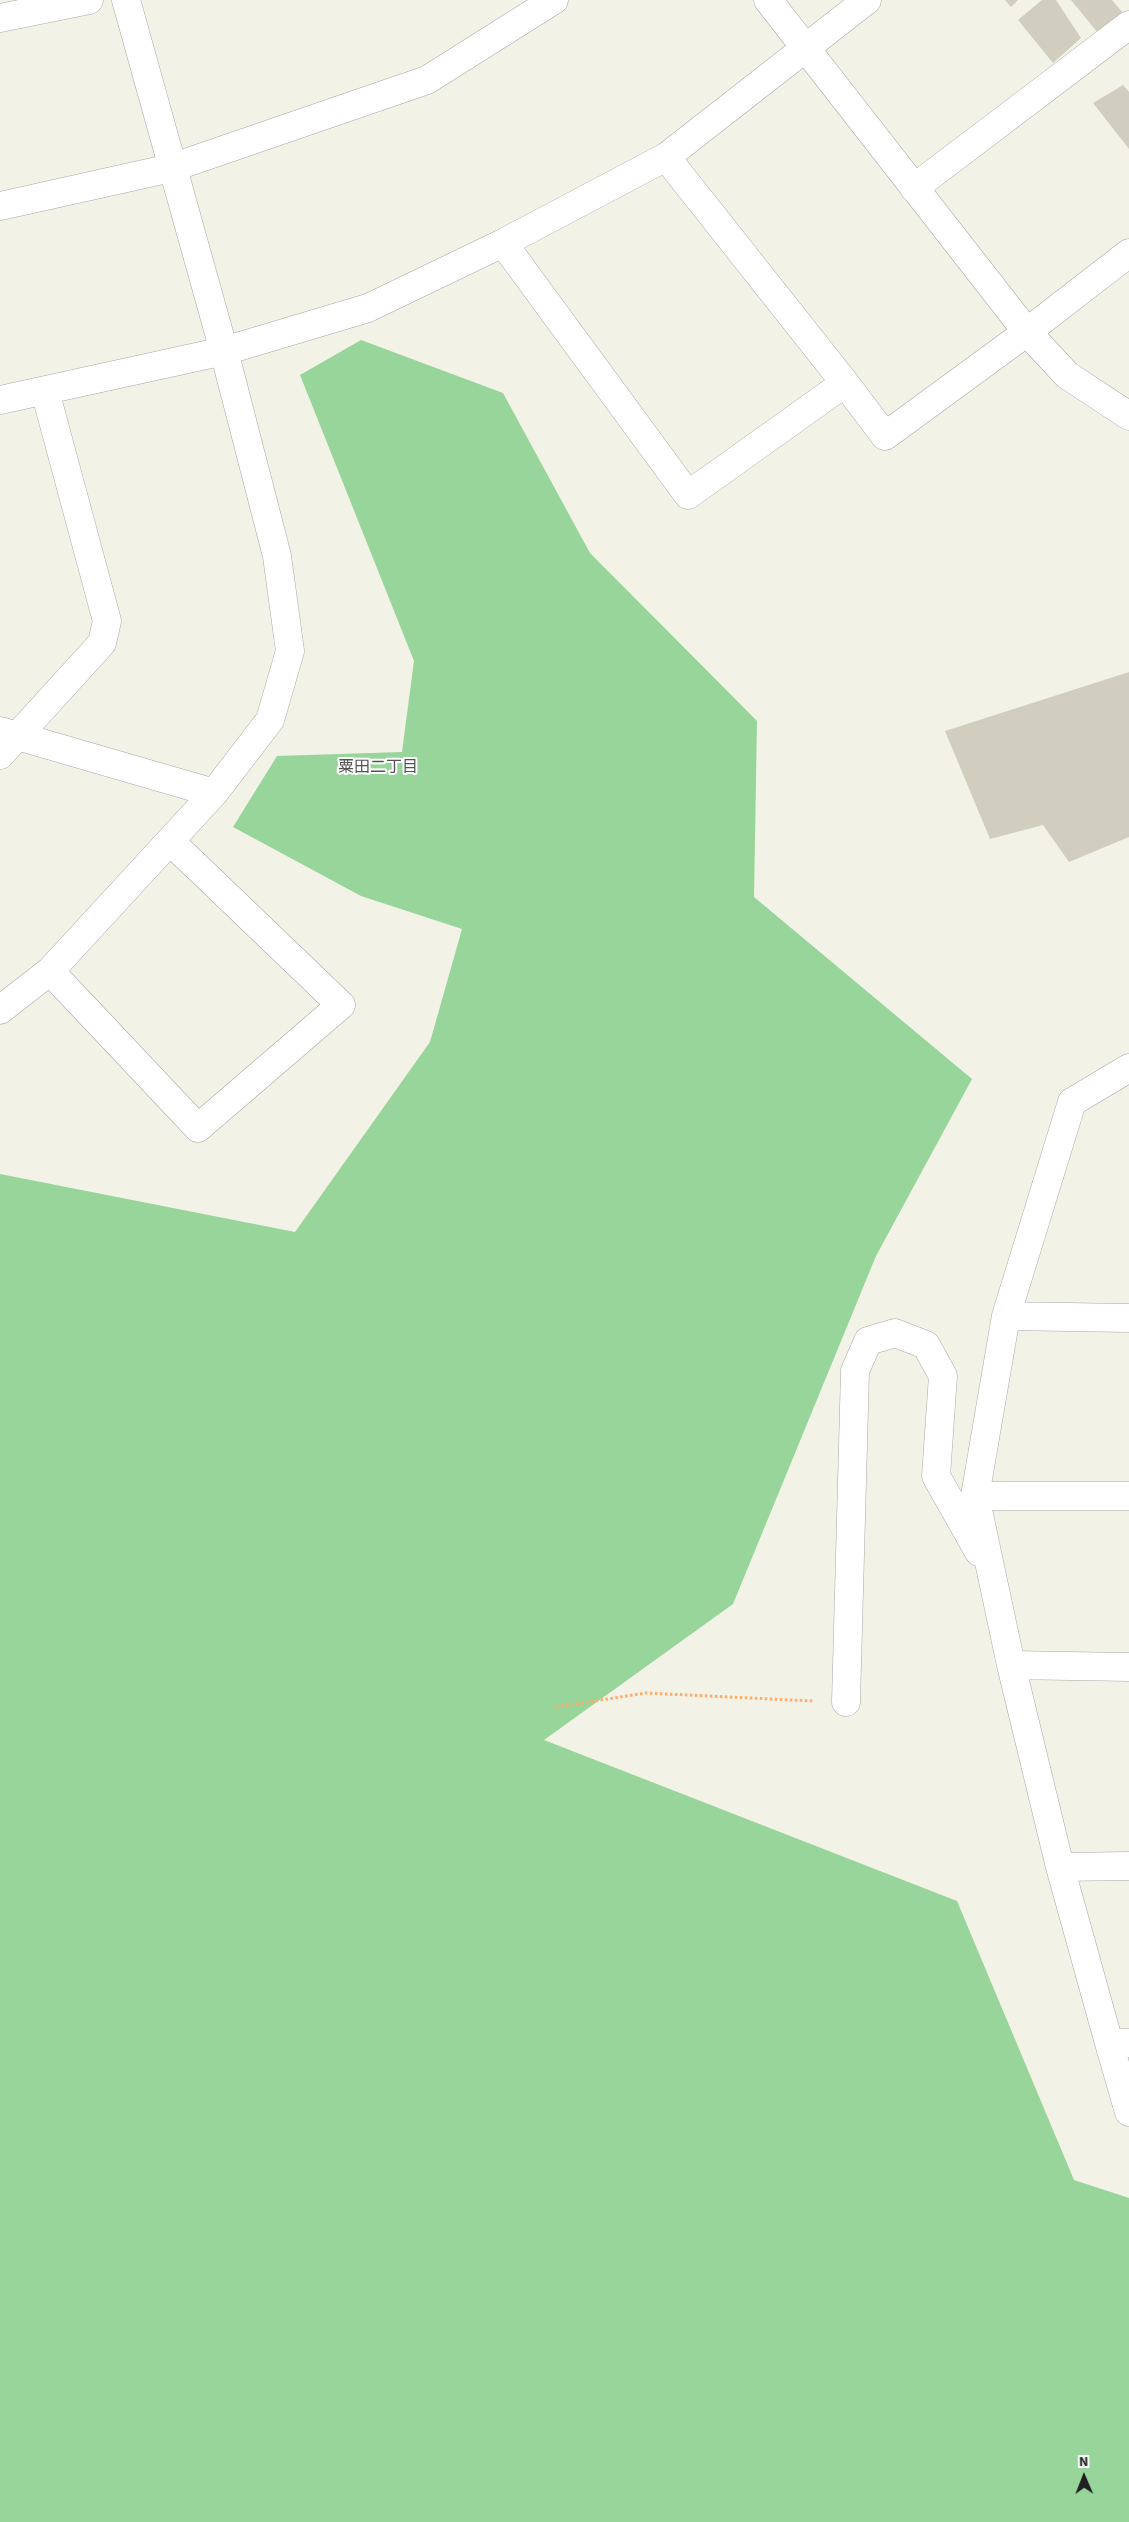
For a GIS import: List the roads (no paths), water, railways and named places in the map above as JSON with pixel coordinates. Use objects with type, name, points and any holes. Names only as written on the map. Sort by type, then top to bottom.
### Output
[{"type":"street","points":[[0,18],[88,0]]},
{"type":"street","points":[[0,1010],[50,971],[214,793],[270,720],[290,651],[277,556],[224,351],[126,0]]},
{"type":"street","points":[[0,206],[172,168],[427,80],[554,0]]},
{"type":"street","points":[[768,0],[1027,332],[1067,375],[1129,416]]},
{"type":"street","points":[[0,400],[224,351],[368,308],[503,243],[666,157],[804,47],[867,0]]},
{"type":"street","points":[[914,188],[1129,25]]},
{"type":"street","points":[[666,157],[885,436],[1027,332],[1129,253]]},
{"type":"street","points":[[503,243],[688,495],[845,383]]},
{"type":"street","points":[[6,741],[102,643],[108,621],[46,391]]},
{"type":"street","points":[[6,741],[214,793]]},
{"type":"street","points":[[50,971],[198,1128],[341,1005],[170,841]]},
{"type":"street","points":[[1129,1068],[1072,1102],[1006,1316],[975,1496],[1011,1665],[1060,1867],[1119,2043],[1129,2112]]},
{"type":"street","points":[[1006,1316],[1129,1318]]},
{"type":"street","points":[[846,1702],[855,1371],[868,1341],[895,1333],[926,1345],[943,1376],[936,1476],[992,1575]]},
{"type":"street","points":[[975,1496],[1129,1496]]},
{"type":"street","points":[[1011,1665],[1129,1668]]},
{"type":"street","points":[[1060,1867],[1129,1866]]},
{"type":"district","name":"粟田二丁目","points":[[378,768]]}]
